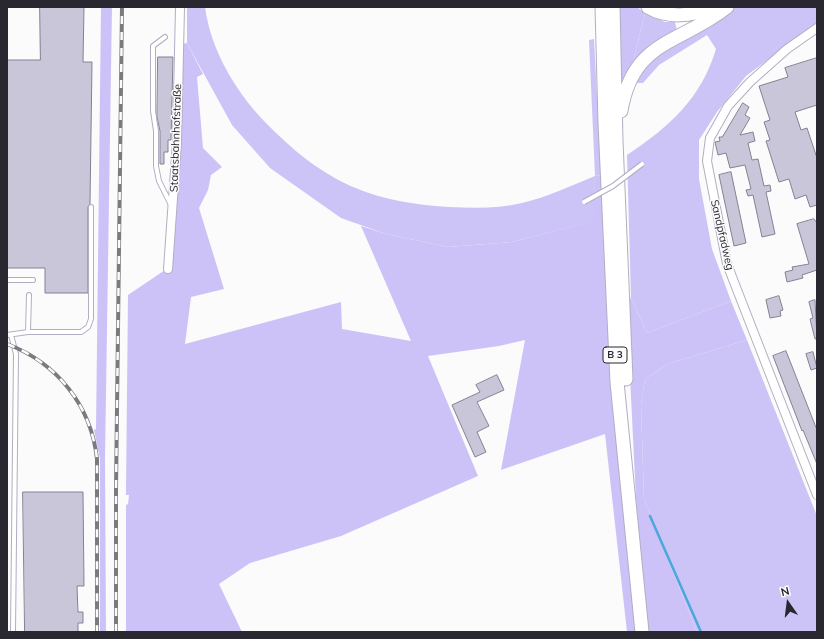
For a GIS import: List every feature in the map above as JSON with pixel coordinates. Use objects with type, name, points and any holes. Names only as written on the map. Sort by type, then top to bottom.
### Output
[{"type":"main road","name":"B 3","points":[[602,7],[605,123],[617,375],[642,632]]},
{"type":"main road","name":"B 3","points":[[613,7],[616,141],[627,397],[642,632]]},
{"type":"main road","points":[[648,7],[672,15],[691,14],[711,7]]},
{"type":"main road","points":[[616,141],[623,97],[638,67],[660,46],[717,15],[728,7]]},
{"type":"street","name":"Staatsbahnhofstraße","points":[[168,269],[177,142],[180,7]]},
{"type":"street","name":"Sandpfadweg","points":[[817,28],[787,49],[754,78],[728,106],[710,138],[707,161],[727,264],[817,495]]},
{"type":"lane","points":[[165,37],[153,46],[153,112],[159,181],[173,209]]},
{"type":"lane","points":[[584,202],[623,180],[642,164]]},
{"type":"lane","points":[[13,632],[16,354],[9,335],[28,332],[81,332],[88,327],[91,319],[91,206]]},
{"type":"lane","points":[[7,280],[34,280]]},
{"type":"lane","points":[[28,332],[29,296]]},
{"type":"shaded area","points":[[101,7],[112,7],[105,457],[106,632],[100,632],[100,459],[94,430],[96,429]]},
{"type":"shaded area","points":[[187,7],[205,7],[208,24],[220,57],[237,87],[258,115],[291,146],[331,176],[351,186],[396,200],[449,207],[476,208],[513,205],[531,201],[595,176],[594,221],[512,242],[448,247],[386,234],[341,218],[270,168],[232,125],[187,43]]},
{"type":"shaded area","points":[[617,7],[637,7],[645,13],[634,57],[638,60],[618,90]]},
{"type":"shaded area","points":[[733,7],[817,7],[817,23],[746,76],[717,112],[699,140],[699,179],[712,249],[731,301],[647,333],[631,298],[627,155],[657,134],[682,110],[702,83],[710,67],[716,49],[707,35],[659,65],[643,83],[634,83],[653,59],[678,39]]},
{"type":"shaded area","points":[[645,13],[665,22],[675,22],[677,31],[638,60],[634,57]]},
{"type":"shaded area","points":[[594,39],[601,175],[595,176],[589,40]]},
{"type":"shaded area","points":[[187,43],[203,74],[197,77],[203,148],[222,167],[211,175],[208,190],[199,208],[224,289],[191,297],[185,344],[341,302],[342,329],[411,341],[361,226],[386,234],[448,247],[512,242],[593,221],[595,176],[601,175],[636,632],[627,632],[605,434],[501,470],[525,340],[499,346],[428,356],[478,476],[341,536],[250,563],[219,584],[242,632],[126,632],[126,505],[128,504],[129,495],[126,495],[128,295],[165,270],[181,44]]},
{"type":"shaded area","points":[[626,295],[631,298],[647,333],[731,301],[747,340],[667,364],[645,379],[641,405],[644,499],[697,632],[648,632],[636,499]]},
{"type":"shaded area","points":[[747,340],[817,516],[817,632],[697,632],[644,499],[641,405],[645,379],[667,364]]},
{"type":"building","points":[[40,7],[84,7],[83,62],[92,62],[90,204],[88,207],[88,293],[45,293],[45,268],[7,268],[7,60],[40,60]]},
{"type":"building","points":[[158,57],[173,57],[171,140],[168,140],[168,152],[164,152],[164,164],[160,164],[160,131],[157,117]]},
{"type":"building","points":[[817,58],[817,105],[795,112],[801,130],[807,128],[817,158],[817,205],[810,207],[806,195],[795,199],[789,179],[779,182],[766,141],[770,140],[764,122],[770,120],[759,86],[788,77],[785,68]]},
{"type":"building","points":[[743,103],[749,107],[745,115],[750,118],[740,135],[753,132],[755,141],[748,143],[752,160],[758,159],[764,186],[770,185],[771,191],[766,192],[775,234],[762,237],[753,195],[748,196],[746,190],[751,189],[745,165],[730,168],[726,153],[718,155],[715,142],[720,141],[719,137],[722,137]]},
{"type":"building","points":[[731,172],[746,243],[734,246],[719,175]]},
{"type":"building","points":[[814,219],[817,223],[817,270],[802,275],[803,278],[787,282],[785,272],[793,270],[792,267],[809,264],[797,224]]},
{"type":"building","points":[[779,296],[783,310],[780,311],[781,316],[770,318],[766,300]]},
{"type":"building","points":[[815,300],[817,339],[815,339],[810,319],[813,318],[809,302]]},
{"type":"building","points":[[786,351],[817,430],[817,464],[803,430],[802,431],[773,356]]},
{"type":"building","points":[[813,352],[817,368],[811,370],[806,354]]},
{"type":"building","points":[[497,375],[504,390],[477,402],[489,426],[477,432],[486,452],[475,457],[452,405],[480,392],[476,385]]},
{"type":"building","points":[[23,492],[83,492],[84,586],[77,586],[78,612],[83,612],[83,623],[78,623],[78,632],[25,632]]},
{"type":"waterway","points":[[650,516],[701,632]]},
{"type":"railway","points":[[116,632],[116,489],[122,7]]},
{"type":"railway","points":[[7,344],[25,352],[56,374],[79,404],[93,439],[97,459],[97,632]]}]
